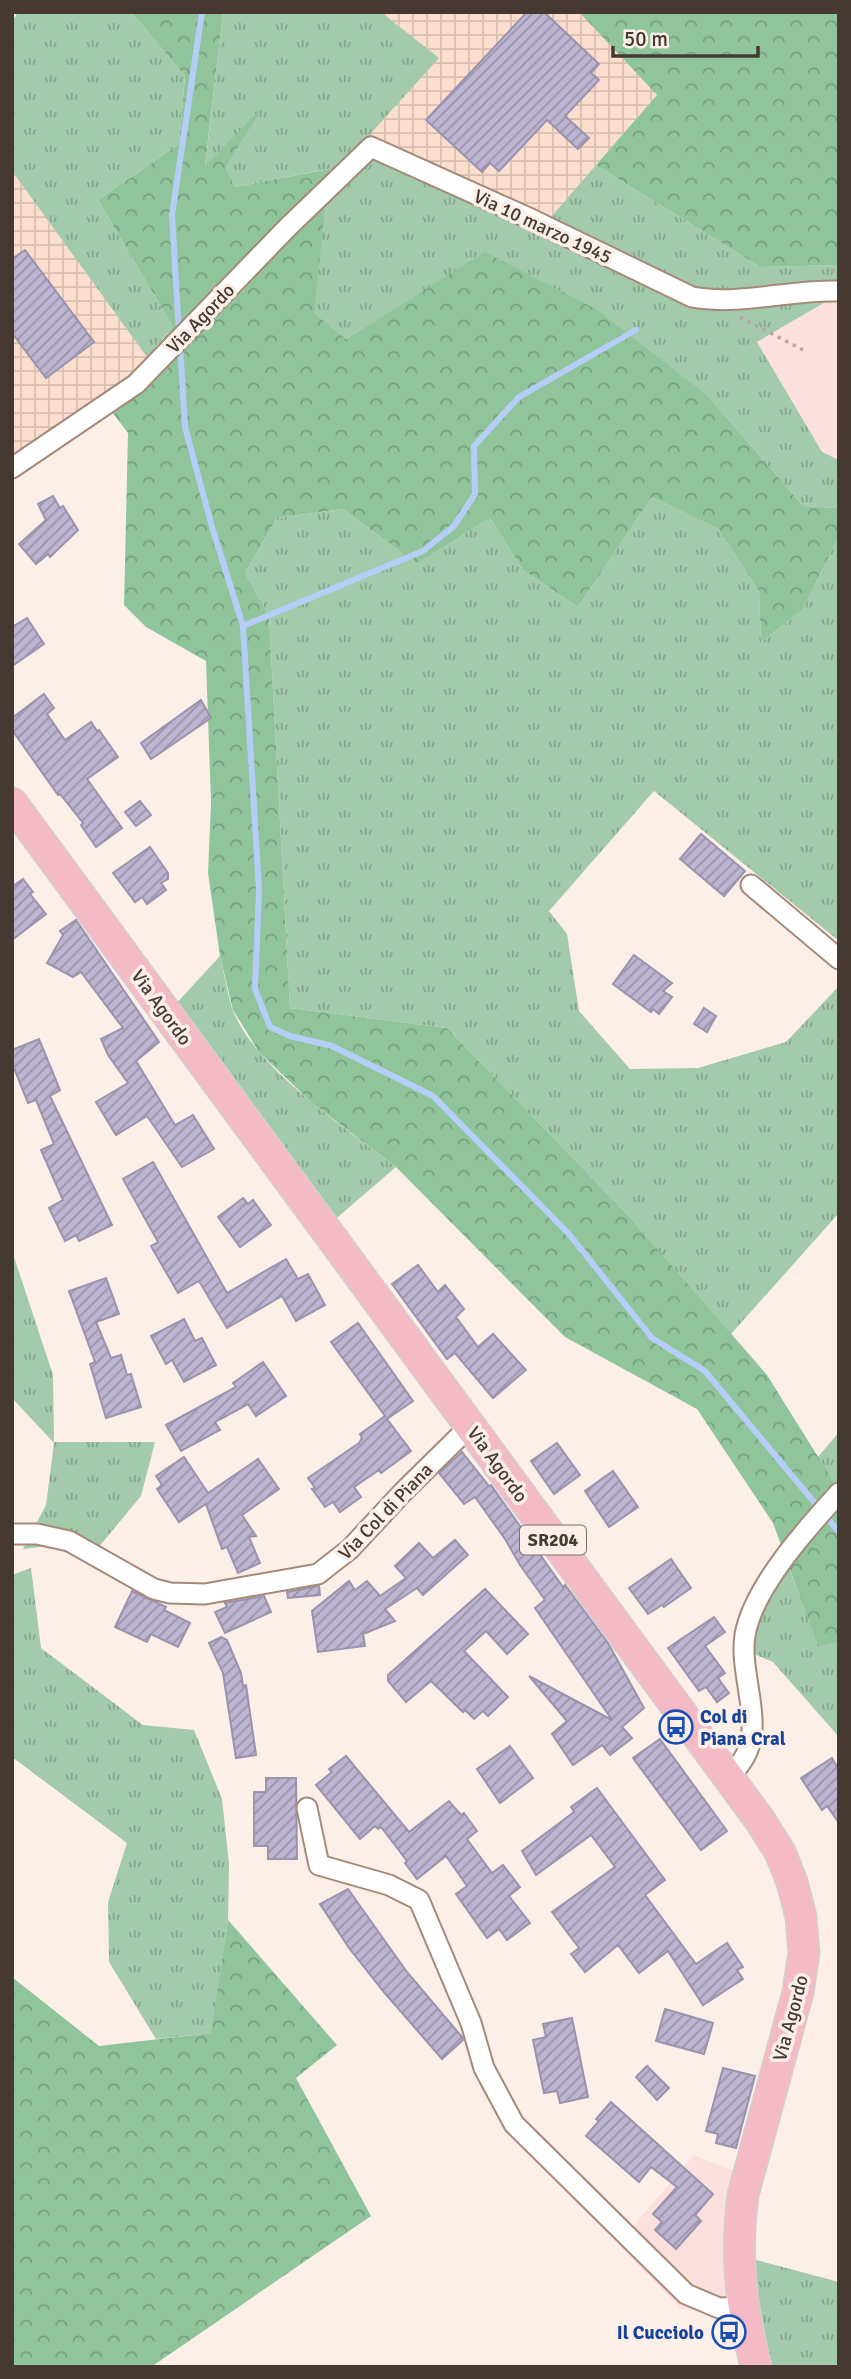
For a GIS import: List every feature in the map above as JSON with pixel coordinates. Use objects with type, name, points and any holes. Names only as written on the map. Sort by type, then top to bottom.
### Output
[{"type":"main road","name":"Via Agordo","points":[[12,803],[729,1778],[780,1852],[799,1906],[804,1940],[803,1967],[799,1992],[743,2195],[738,2255],[743,2307],[756,2367]]},
{"type":"street","name":"Via 10 marzo 1945","points":[[371,147],[692,297],[715,300],[821,290],[839,291]]},
{"type":"street","name":"Via Agordo","points":[[12,468],[136,384],[287,228],[371,147]]},
{"type":"street","points":[[751,885],[839,960]]},
{"type":"street","name":"Via Col di Piana","points":[[12,1534],[37,1534],[69,1541],[154,1589],[170,1593],[205,1594],[317,1574],[350,1549],[470,1426]]},
{"type":"street","points":[[729,1778],[746,1754],[752,1733],[744,1651],[749,1618],[766,1584],[815,1519],[835,1498]]},
{"type":"street","points":[[307,1808],[319,1865],[389,1885],[419,1900],[471,2023],[484,2068],[514,2124],[686,2294],[719,2308],[743,2307]]},
{"type":"path","points":[[715,300],[751,325],[803,351]]},
{"type":"shaded area","points":[[381,12],[579,12],[657,95],[550,218],[363,141],[439,58]]},
{"type":"shaded area","points":[[12,171],[147,357],[130,380],[12,460]]},
{"type":"shaded area","points":[[839,294],[839,460],[822,452],[757,342]]},
{"type":"shaded area","points":[[694,2155],[750,2177],[752,2314],[681,2309],[618,2244]]},
{"type":"green space","points":[[18,12],[131,12],[185,76],[179,144],[98,200],[173,327],[147,357],[12,171],[12,22]]},
{"type":"green space","points":[[131,12],[223,12],[205,166],[263,107],[225,168],[235,187],[329,169],[314,313],[346,339],[485,252],[596,309],[708,396],[803,506],[839,508],[839,536],[802,611],[761,642],[759,591],[718,529],[652,497],[578,607],[523,570],[490,518],[417,564],[343,509],[277,518],[245,573],[269,616],[290,1008],[447,1028],[628,1215],[767,1375],[839,1494],[839,1642],[818,1646],[773,1523],[697,1409],[565,1337],[396,1167],[311,1102],[259,1052],[233,1010],[220,956],[208,873],[211,802],[206,661],[146,627],[124,605],[128,433],[102,399],[130,380],[173,327],[98,200],[179,144],[185,76]]},
{"type":"green space","points":[[223,12],[381,12],[439,58],[364,141],[550,218],[596,165],[760,267],[839,265],[839,294],[757,342],[822,452],[839,460],[839,508],[803,506],[708,396],[485,253],[346,339],[313,313],[328,169],[235,187],[224,168],[260,111],[205,167]]},
{"type":"green space","points":[[579,12],[839,12],[839,265],[760,267],[596,165],[657,95]]},
{"type":"green space","points":[[652,497],[718,529],[759,591],[761,642],[802,611],[839,536],[839,941],[654,791],[549,911],[567,934],[579,1011],[630,1069],[698,1068],[786,1042],[839,986],[839,1213],[731,1334],[628,1215],[447,1028],[290,1008],[269,616],[245,573],[277,518],[343,509],[417,564],[490,518],[523,570],[578,607]]},
{"type":"green space","points":[[220,956],[232,1008],[243,1030],[260,1052],[280,1074],[328,1116],[396,1167],[332,1222],[172,1008]]},
{"type":"green space","points":[[12,1251],[53,1375],[54,1442],[155,1442],[141,1496],[88,1560],[49,1546],[23,1549],[46,1505],[54,1443],[12,1398]]},
{"type":"green space","points":[[839,1432],[839,1494],[818,1457]]},
{"type":"green space","points":[[781,1546],[818,1645],[839,1642],[839,1737],[773,1662],[739,1648],[749,1601]]},
{"type":"green space","points":[[31,1568],[41,1648],[143,1725],[194,1730],[222,1799],[229,1864],[228,1920],[212,2033],[156,2039],[109,1962],[108,1902],[127,1843],[12,1757],[12,1575]]},
{"type":"green space","points":[[228,1920],[337,2045],[296,2078],[371,2216],[151,2367],[12,2367],[12,1977],[99,2046],[211,2033]]},
{"type":"green space","points":[[738,2255],[839,2282],[839,2367],[764,2367]]},
{"type":"building","points":[[527,12],[544,12],[599,64],[591,73],[599,80],[565,116],[589,138],[578,149],[547,120],[499,171],[490,163],[482,172],[426,120]]},
{"type":"building","points":[[25,250],[94,342],[46,378],[12,333],[12,259]]},
{"type":"building","points":[[53,496],[60,508],[63,506],[78,530],[50,557],[48,554],[36,564],[19,544],[46,520],[38,504]]},
{"type":"building","points":[[27,618],[44,644],[12,666],[12,627]]},
{"type":"building","points":[[44,694],[54,708],[47,714],[65,740],[91,722],[118,757],[87,779],[122,828],[96,847],[81,825],[83,823],[60,794],[58,795],[12,730],[12,718]]},
{"type":"building","points":[[201,700],[211,718],[151,759],[141,743]]},
{"type":"building","points":[[140,801],[151,815],[136,826],[125,812]]},
{"type":"building","points":[[701,834],[745,871],[724,896],[680,859]]},
{"type":"building","points":[[150,847],[168,873],[168,879],[161,883],[166,890],[147,904],[142,897],[135,902],[113,873]]},
{"type":"building","points":[[23,879],[33,892],[30,894],[46,914],[12,940],[12,887]]},
{"type":"building","points":[[76,920],[159,1042],[136,1061],[175,1125],[193,1115],[214,1149],[182,1167],[147,1116],[116,1135],[96,1102],[128,1083],[108,1055],[101,1039],[123,1028],[81,972],[73,977],[47,963],[63,935],[60,931]]},
{"type":"building","points":[[634,955],[672,983],[663,991],[672,997],[659,1014],[653,1009],[651,1012],[613,984]]},
{"type":"building","points":[[704,1008],[716,1016],[707,1032],[694,1024]]},
{"type":"building","points":[[39,1039],[60,1090],[50,1096],[112,1225],[79,1241],[76,1235],[65,1241],[49,1208],[63,1200],[41,1150],[54,1144],[36,1100],[28,1103],[12,1063],[12,1050]]},
{"type":"building","points":[[153,1162],[227,1293],[286,1259],[298,1279],[308,1274],[325,1305],[296,1321],[282,1296],[227,1328],[199,1281],[178,1293],[151,1246],[158,1242],[123,1179]]},
{"type":"building","points":[[243,1198],[248,1204],[253,1200],[271,1225],[240,1247],[218,1217]]},
{"type":"building","points":[[418,1265],[438,1292],[445,1285],[464,1309],[456,1317],[478,1347],[493,1334],[526,1370],[493,1398],[455,1353],[447,1359],[392,1284]]},
{"type":"building","points":[[106,1278],[119,1314],[96,1322],[111,1358],[121,1355],[127,1375],[131,1374],[141,1407],[106,1418],[90,1364],[95,1362],[69,1291]]},
{"type":"building","points":[[184,1319],[195,1341],[202,1338],[216,1365],[184,1382],[172,1360],[166,1364],[151,1336]]},
{"type":"building","points":[[358,1323],[413,1401],[387,1419],[411,1451],[381,1473],[379,1470],[354,1487],[361,1497],[340,1512],[333,1502],[325,1507],[312,1489],[315,1488],[308,1478],[359,1443],[362,1438],[360,1434],[385,1416],[331,1342]]},
{"type":"building","points":[[263,1362],[286,1396],[256,1416],[248,1404],[215,1422],[220,1430],[181,1451],[166,1425],[236,1387],[233,1383]]},
{"type":"building","points":[[557,1443],[580,1475],[554,1494],[531,1461]]},
{"type":"building","points":[[462,1452],[489,1486],[491,1485],[563,1587],[565,1585],[608,1643],[644,1708],[622,1727],[632,1738],[610,1755],[602,1745],[573,1765],[552,1734],[567,1721],[529,1676],[612,1720],[535,1608],[545,1600],[505,1539],[475,1497],[464,1504],[439,1473]]},
{"type":"building","points":[[184,1457],[208,1493],[258,1459],[279,1489],[242,1515],[256,1536],[249,1537],[260,1563],[238,1573],[227,1547],[222,1549],[206,1504],[179,1522],[157,1489],[162,1485],[156,1476]]},
{"type":"building","points":[[613,1471],[638,1507],[609,1527],[585,1491]]},
{"type":"building","points":[[455,1540],[468,1555],[423,1595],[417,1588],[385,1609],[395,1621],[363,1634],[365,1646],[318,1652],[312,1611],[349,1581],[355,1590],[367,1581],[380,1596],[406,1578],[395,1566],[419,1543],[433,1558]]},
{"type":"building","points":[[671,1559],[691,1588],[664,1607],[662,1605],[648,1614],[629,1588]]},
{"type":"building","points":[[319,1586],[320,1595],[288,1598],[287,1592]]},
{"type":"building","points":[[485,1589],[528,1634],[507,1654],[486,1631],[464,1651],[508,1697],[488,1716],[483,1711],[474,1719],[431,1681],[406,1702],[388,1681],[388,1675]]},
{"type":"building","points":[[132,1591],[166,1607],[164,1610],[190,1623],[178,1647],[151,1634],[147,1642],[115,1627]]},
{"type":"building","points":[[264,1596],[271,1612],[225,1633],[215,1612],[227,1607],[225,1603]]},
{"type":"building","points":[[714,1617],[725,1632],[705,1646],[725,1673],[718,1678],[729,1693],[717,1702],[706,1687],[699,1691],[668,1648]]},
{"type":"building","points":[[221,1637],[227,1640],[241,1673],[243,1686],[246,1685],[256,1755],[236,1758],[223,1673],[209,1643]]},
{"type":"building","points":[[660,1739],[727,1831],[701,1850],[633,1758]]},
{"type":"building","points":[[510,1746],[533,1778],[500,1803],[477,1769]]},
{"type":"building","points":[[346,1756],[409,1832],[449,1801],[461,1815],[464,1813],[477,1831],[467,1839],[492,1873],[503,1865],[520,1887],[509,1896],[530,1923],[507,1940],[499,1929],[487,1938],[456,1894],[467,1886],[446,1856],[417,1879],[381,1827],[378,1829],[375,1826],[360,1839],[316,1785],[332,1772],[329,1769]]},
{"type":"building","points":[[832,1758],[839,1770],[839,1823],[827,1806],[822,1810],[801,1778]]},
{"type":"building","points":[[266,1778],[296,1778],[297,1859],[268,1859],[268,1846],[254,1846],[254,1792],[266,1792]]},
{"type":"building","points":[[597,1788],[665,1880],[645,1895],[696,1964],[727,1943],[743,1967],[737,1970],[743,1979],[703,2005],[668,1951],[639,1973],[618,1945],[585,1972],[571,1954],[579,1948],[552,1912],[615,1867],[591,1835],[536,1875],[522,1851],[574,1812],[571,1807]]},
{"type":"building","points":[[348,1889],[407,1972],[462,2037],[463,2040],[442,2059],[349,1948],[320,1904]]},
{"type":"building","points":[[665,2009],[713,2023],[704,2054],[656,2041]]},
{"type":"building","points":[[572,2018],[588,2097],[560,2103],[557,2091],[544,2093],[533,2040],[546,2037],[543,2024]]},
{"type":"building","points":[[647,2066],[669,2088],[657,2100],[636,2077]]},
{"type":"building","points":[[723,2068],[755,2076],[736,2148],[716,2143],[718,2134],[706,2131]]},
{"type":"building","points":[[611,2102],[713,2194],[695,2215],[701,2221],[676,2249],[655,2230],[662,2222],[653,2214],[677,2187],[651,2167],[639,2182],[586,2136]]},
{"type":"waterway","points":[[179,333],[172,215],[202,12]]},
{"type":"waterway","points":[[243,626],[423,551],[454,526],[475,494],[474,446],[519,397],[636,330]]},
{"type":"waterway","points":[[180,344],[185,427],[243,626],[259,890],[255,989],[270,1027],[290,1036],[332,1046],[433,1096],[569,1234],[652,1338],[705,1371],[839,1532]]},
{"type":"place","name":"Col di Piana Cral","points":[[676,1727]]},
{"type":"place","name":"Il Cucciolo","points":[[729,2332]]}]
